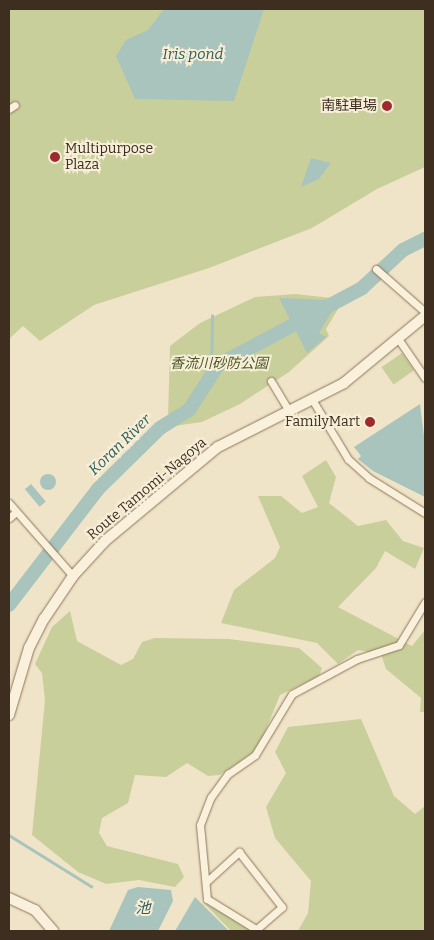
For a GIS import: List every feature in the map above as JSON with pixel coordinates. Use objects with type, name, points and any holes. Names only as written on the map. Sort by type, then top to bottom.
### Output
[{"type":"main road","name":"Route Tamomi-Nagoya","points":[[9,715],[29,648],[73,576],[186,471],[244,430],[313,400],[364,369],[425,316]]},
{"type":"main road","points":[[9,898],[35,910],[53,931]]},
{"type":"street","points":[[376,269],[425,312]]},
{"type":"street","points":[[399,340],[425,378]]},
{"type":"street","points":[[271,381],[289,411]]},
{"type":"street","points":[[313,400],[348,459],[369,478],[425,514]]},
{"type":"street","points":[[9,503],[73,576]]},
{"type":"street","points":[[9,518],[16,512]]},
{"type":"street","points":[[206,882],[238,852],[282,907],[258,930],[207,899],[200,825],[211,797],[228,774],[255,755],[283,704],[339,668],[399,645],[425,602]]},
{"type":"green space","points":[[9,9],[425,9],[425,167],[377,189],[312,228],[209,268],[94,305],[40,341],[23,326],[9,339]]},
{"type":"green space","name":"香流川砂防公園","points":[[295,294],[332,298],[338,309],[326,329],[329,336],[289,372],[240,404],[202,422],[174,426],[168,419],[170,346],[200,323],[255,297]]},
{"type":"green space","points":[[402,353],[414,370],[394,385],[382,367]]},
{"type":"green space","points":[[326,460],[336,477],[329,503],[358,526],[386,520],[403,541],[424,548],[415,569],[385,551],[376,568],[338,607],[412,646],[425,630],[425,712],[420,712],[421,698],[386,669],[381,654],[358,650],[338,664],[317,643],[221,623],[234,590],[275,558],[280,547],[258,496],[281,496],[302,513],[318,507],[302,476]]},
{"type":"green space","points":[[70,611],[77,641],[121,665],[133,659],[142,642],[155,638],[229,639],[299,648],[322,668],[319,676],[280,695],[258,749],[220,775],[208,776],[187,763],[166,777],[135,775],[128,803],[102,818],[99,833],[107,846],[178,864],[184,877],[175,887],[139,880],[106,884],[78,872],[32,835],[45,700],[42,673],[35,664],[52,627]]},
{"type":"green space","points":[[361,719],[394,796],[415,814],[425,806],[425,931],[298,931],[308,913],[311,881],[275,838],[266,807],[286,773],[275,752],[288,727]]},
{"type":"green space","points":[[203,902],[254,931],[231,931]]},
{"type":"water","name":"Iris pond","points":[[164,9],[264,9],[234,101],[135,99],[116,56],[126,40],[148,30]]},
{"type":"water","points":[[311,158],[331,163],[319,179],[301,187]]},
{"type":"water","points":[[279,298],[330,300],[334,308],[319,333],[326,337],[307,353]]},
{"type":"water","points":[[420,404],[425,444],[425,497],[373,471],[358,459],[361,456],[354,447]]},
{"type":"water","points":[[45,474],[51,474],[56,479],[54,488],[45,490],[40,485],[40,479]]},
{"type":"water","points":[[31,484],[46,502],[40,507],[25,489]]},
{"type":"water","name":"池","points":[[138,887],[171,890],[173,901],[158,931],[109,931],[128,890]]},
{"type":"water","points":[[195,897],[229,931],[175,931]]},
{"type":"waterway","name":"Koran River","points":[[9,605],[98,489],[160,428],[189,410],[218,365],[362,288],[403,250],[425,239]]},
{"type":"waterway","points":[[211,376],[212,316]]},
{"type":"waterway","points":[[9,835],[91,886]]},
{"type":"place","name":"南駐車場","points":[[387,106]]},
{"type":"place","name":"Multipurpose Plaza","points":[[55,157]]},
{"type":"place","name":"FamilyMart","points":[[370,422]]}]
